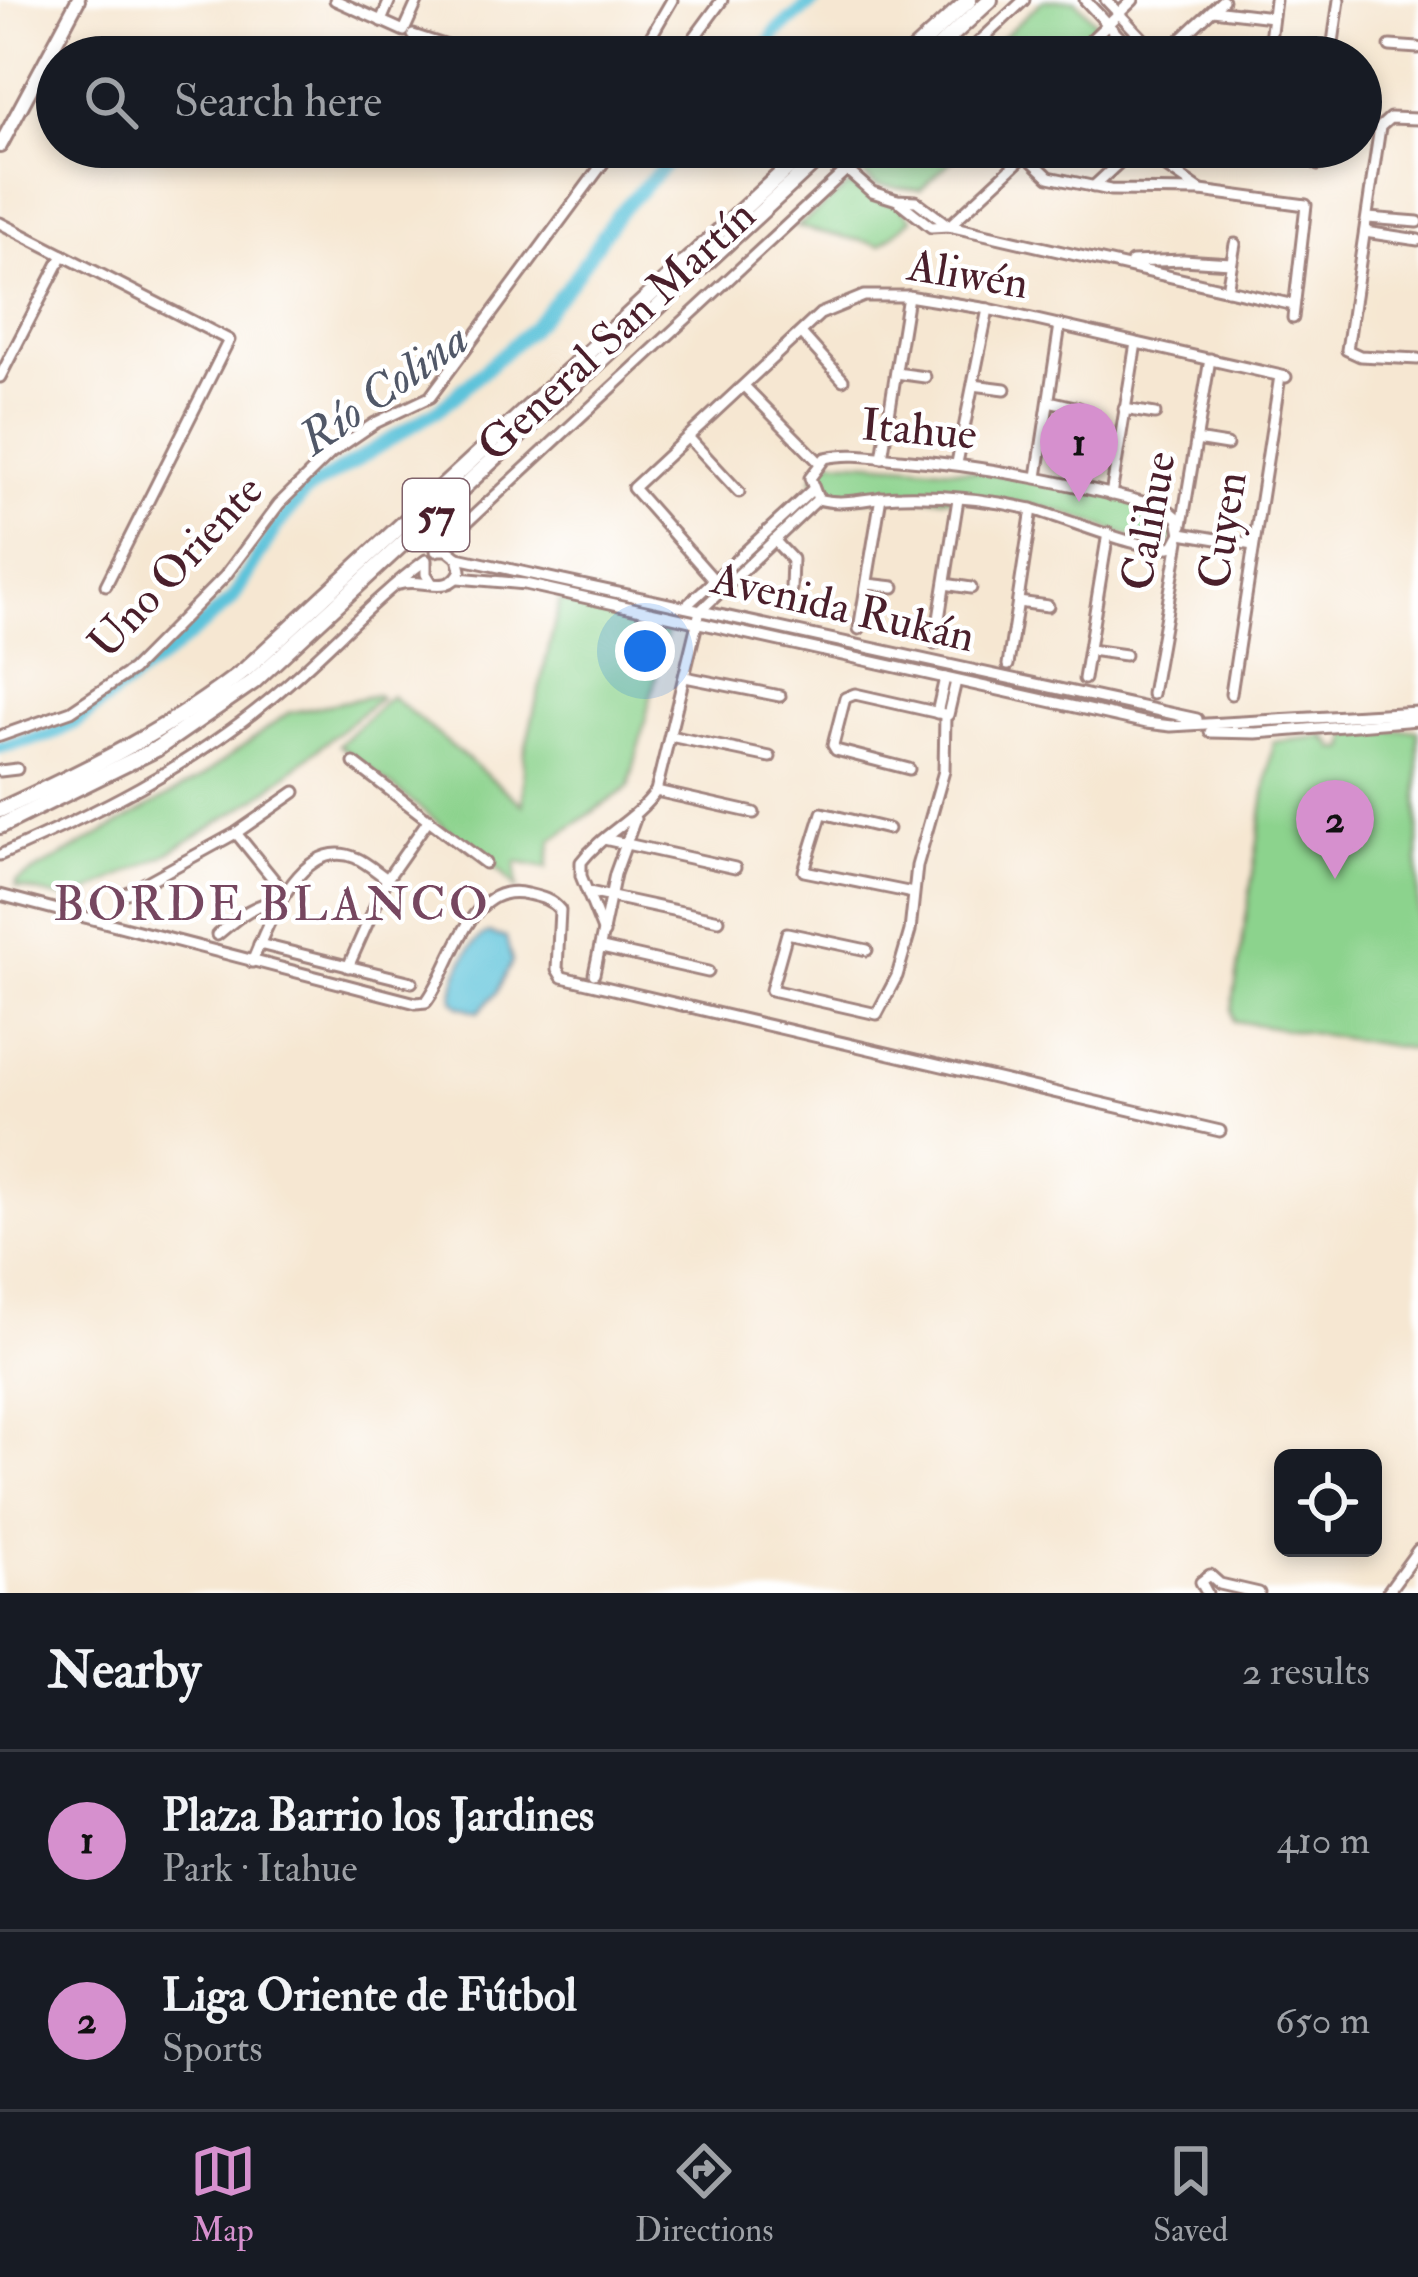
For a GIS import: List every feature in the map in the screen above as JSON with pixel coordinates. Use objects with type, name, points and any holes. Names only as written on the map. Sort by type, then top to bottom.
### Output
[{"type":"highway","points":[[929,36],[968,0]]},
{"type":"highway","points":[[951,36],[990,0]]},
{"type":"highway","name":"57","points":[[0,810],[150,736],[255,661],[787,168]]},
{"type":"highway","name":"57","points":[[0,826],[156,749],[253,682],[808,168]]},
{"type":"main road","points":[[59,36],[78,0]]},
{"type":"main road","points":[[0,146],[36,79]]},
{"type":"street","points":[[334,0],[417,36]]},
{"type":"street","points":[[381,21],[389,0]]},
{"type":"street","points":[[408,33],[418,0]]},
{"type":"street","points":[[652,36],[673,0]]},
{"type":"street","points":[[695,36],[722,0]]},
{"type":"street","points":[[985,36],[1024,0]]},
{"type":"street","points":[[1085,0],[1118,36]]},
{"type":"street","points":[[1106,0],[1141,36]]},
{"type":"street","points":[[1095,36],[1132,0]]},
{"type":"street","points":[[1184,36],[1223,0]]},
{"type":"street","points":[[1271,36],[1275,0]]},
{"type":"street","points":[[1334,36],[1339,0]]},
{"type":"street","points":[[1213,10],[1273,17]]},
{"type":"street","points":[[1390,46],[1418,48]]},
{"type":"street","points":[[1382,122],[1418,119]]},
{"type":"street","name":"Uno Oriente","points":[[0,736],[71,711],[132,670],[224,576],[279,504],[332,453],[375,423],[430,397],[599,168]]},
{"type":"street","points":[[897,200],[931,227],[950,226],[1012,168]]},
{"type":"street","points":[[1042,168],[1049,177],[1093,187],[1136,193],[1201,191],[1307,206],[1293,318]]},
{"type":"street","points":[[1093,187],[1114,168]]},
{"type":"street","points":[[1168,168],[1201,191]]},
{"type":"street","points":[[1375,168],[1347,350],[1360,356],[1418,359]]},
{"type":"street","points":[[847,170],[872,192],[916,201],[950,226],[1294,305]]},
{"type":"street","name":"General San Martín","points":[[436,551],[847,170]]},
{"type":"street","points":[[919,220],[929,209]]},
{"type":"street","points":[[1368,218],[1418,222]]},
{"type":"street","points":[[0,223],[225,335],[230,343],[106,585]]},
{"type":"street","points":[[1366,232],[1418,241]]},
{"type":"street","points":[[1227,290],[1235,244]]},
{"type":"street","points":[[0,377],[63,255]]},
{"type":"street","points":[[1120,263],[1232,263]]},
{"type":"street","name":"Aliwén","points":[[714,580],[633,488],[820,314],[845,302],[875,295],[908,296],[988,309],[1283,376]]},
{"type":"street","points":[[882,458],[908,296]]},
{"type":"street","points":[[957,463],[988,309]]},
{"type":"street","points":[[1037,477],[1060,325]]},
{"type":"street","points":[[801,333],[843,380]]},
{"type":"street","points":[[1111,495],[1136,343]]},
{"type":"street","name":"Calihue","points":[[1152,694],[1210,358]]},
{"type":"street","points":[[896,373],[925,377]]},
{"type":"street","name":"Cuyen","points":[[1231,694],[1283,376]]},
{"type":"street","points":[[973,385],[1005,389]]},
{"type":"street","points":[[744,386],[818,462]]},
{"type":"street","points":[[1049,401],[1079,408]]},
{"type":"street","points":[[1124,409],[1155,414]]},
{"type":"street","points":[[689,437],[740,493]]},
{"type":"street","points":[[1196,440],[1227,446]]},
{"type":"street","name":"Itahue","points":[[815,495],[810,478],[818,462],[835,455],[957,463],[1037,477],[1172,512],[1180,533]]},
{"type":"street","points":[[815,495],[837,503],[880,497],[958,499],[1032,509],[1166,550],[1174,546],[1180,533],[1253,545]]},
{"type":"street","points":[[594,974],[625,843],[638,814],[656,791],[700,610],[815,495]]},
{"type":"street","points":[[685,607],[815,495]]},
{"type":"street","points":[[859,629],[880,497]]},
{"type":"street","points":[[935,644],[958,499]]},
{"type":"street","points":[[1007,665],[1032,509]]},
{"type":"street","name":"General San Martín","points":[[457,556],[466,520]]},
{"type":"street","points":[[1084,679],[1108,532]]},
{"type":"street","points":[[774,540],[792,559],[791,589]]},
{"type":"street","points":[[0,855],[120,800],[220,738],[298,676],[394,586],[436,551],[457,556],[458,578],[446,586],[410,581],[394,586]]},
{"type":"street","name":"Avenida Rukán","points":[[457,556],[696,624],[950,679],[1007,685]]},
{"type":"street","points":[[426,560],[424,570],[431,582]]},
{"type":"street","name":"Avenida Rukán","points":[[458,578],[700,610],[1159,724],[1256,733],[1418,716]]},
{"type":"street","points":[[714,580],[722,589]]},
{"type":"street","points":[[868,584],[894,587]]},
{"type":"street","points":[[945,584],[971,588]]},
{"type":"street","points":[[1018,602],[1048,606]]},
{"type":"street","points":[[852,658],[854,645]]},
{"type":"street","points":[[1090,650],[1125,655]]},
{"type":"street","points":[[685,677],[780,696]]},
{"type":"street","points":[[868,950],[787,933],[771,990],[877,1014],[904,955],[913,893],[944,771],[944,714],[950,679]]},
{"type":"street","points":[[909,769],[836,750],[833,746],[845,698],[855,694],[944,714]]},
{"type":"street","points":[[670,736],[770,758]]},
{"type":"street","points":[[354,763],[485,862]]},
{"type":"street","points":[[0,771],[17,769]]},
{"type":"street","points":[[656,791],[754,814]]},
{"type":"street","points":[[127,893],[236,833],[295,792]]},
{"type":"street","points":[[888,829],[822,813],[804,871],[913,893]]},
{"type":"street","points":[[604,933],[580,872],[581,862],[638,814]]},
{"type":"street","points":[[348,967],[387,879],[429,819]]},
{"type":"street","points":[[236,833],[284,892]]},
{"type":"street","points":[[604,838],[736,868]]},
{"type":"street","points":[[252,962],[284,892],[296,877],[323,859],[339,854],[355,857],[387,879]]},
{"type":"street","points":[[0,896],[416,1003],[426,1002],[454,947],[488,901],[522,892],[551,901],[560,910],[557,969],[562,977],[1220,1131]]},
{"type":"street","points":[[589,892],[719,920]]},
{"type":"street","points":[[217,935],[239,916],[269,902],[278,903]]},
{"type":"street","points":[[260,944],[412,982]]},
{"type":"street","points":[[602,948],[708,972]]},
{"type":"street","points":[[1387,1593],[1418,1550]]},
{"type":"street","points":[[1214,1590],[1259,1593]]},
{"type":"green space","points":[[1043,0],[1075,0],[1097,23],[1083,36],[1004,36]]},
{"type":"green space","points":[[865,168],[944,168],[920,190],[876,185],[865,176]]},
{"type":"green space","points":[[849,185],[881,202],[895,202],[912,219],[881,245],[797,227]]},
{"type":"green space","points":[[826,460],[956,469],[1065,484],[1153,508],[1179,523],[1176,537],[1167,544],[1023,504],[942,498],[834,499],[821,495],[813,477]]},
{"type":"green space","points":[[560,600],[669,622],[629,787],[552,840],[547,868],[516,862],[516,889],[502,872],[339,745],[391,696],[523,805],[524,755]]},
{"type":"green space","points":[[376,695],[380,698],[259,797],[165,855],[71,900],[16,887],[16,882],[200,778],[288,713]]},
{"type":"green space","points":[[1418,730],[1418,1050],[1234,1021],[1232,1009],[1273,742],[1327,736],[1334,749],[1346,749],[1349,733]]},
{"type":"water","points":[[488,933],[506,938],[512,962],[497,992],[479,1012],[459,1006],[453,1000],[454,991],[468,952]]},
{"type":"waterway","name":"Río Colina","points":[[774,36],[815,0]]},
{"type":"waterway","name":"Río Colina","points":[[0,747],[50,735],[77,721],[232,600],[276,527],[305,492],[441,408],[531,329],[572,281],[616,216],[662,168]]},
{"type":"place","name":"Plaza Barrio los Jardines","points":[[1079,502]]},
{"type":"place","name":"Liga Oriente de Fútbol","points":[[1335,879]]},
{"type":"district","name":"BORDE BLANCO","points":[[272,905]]}]
